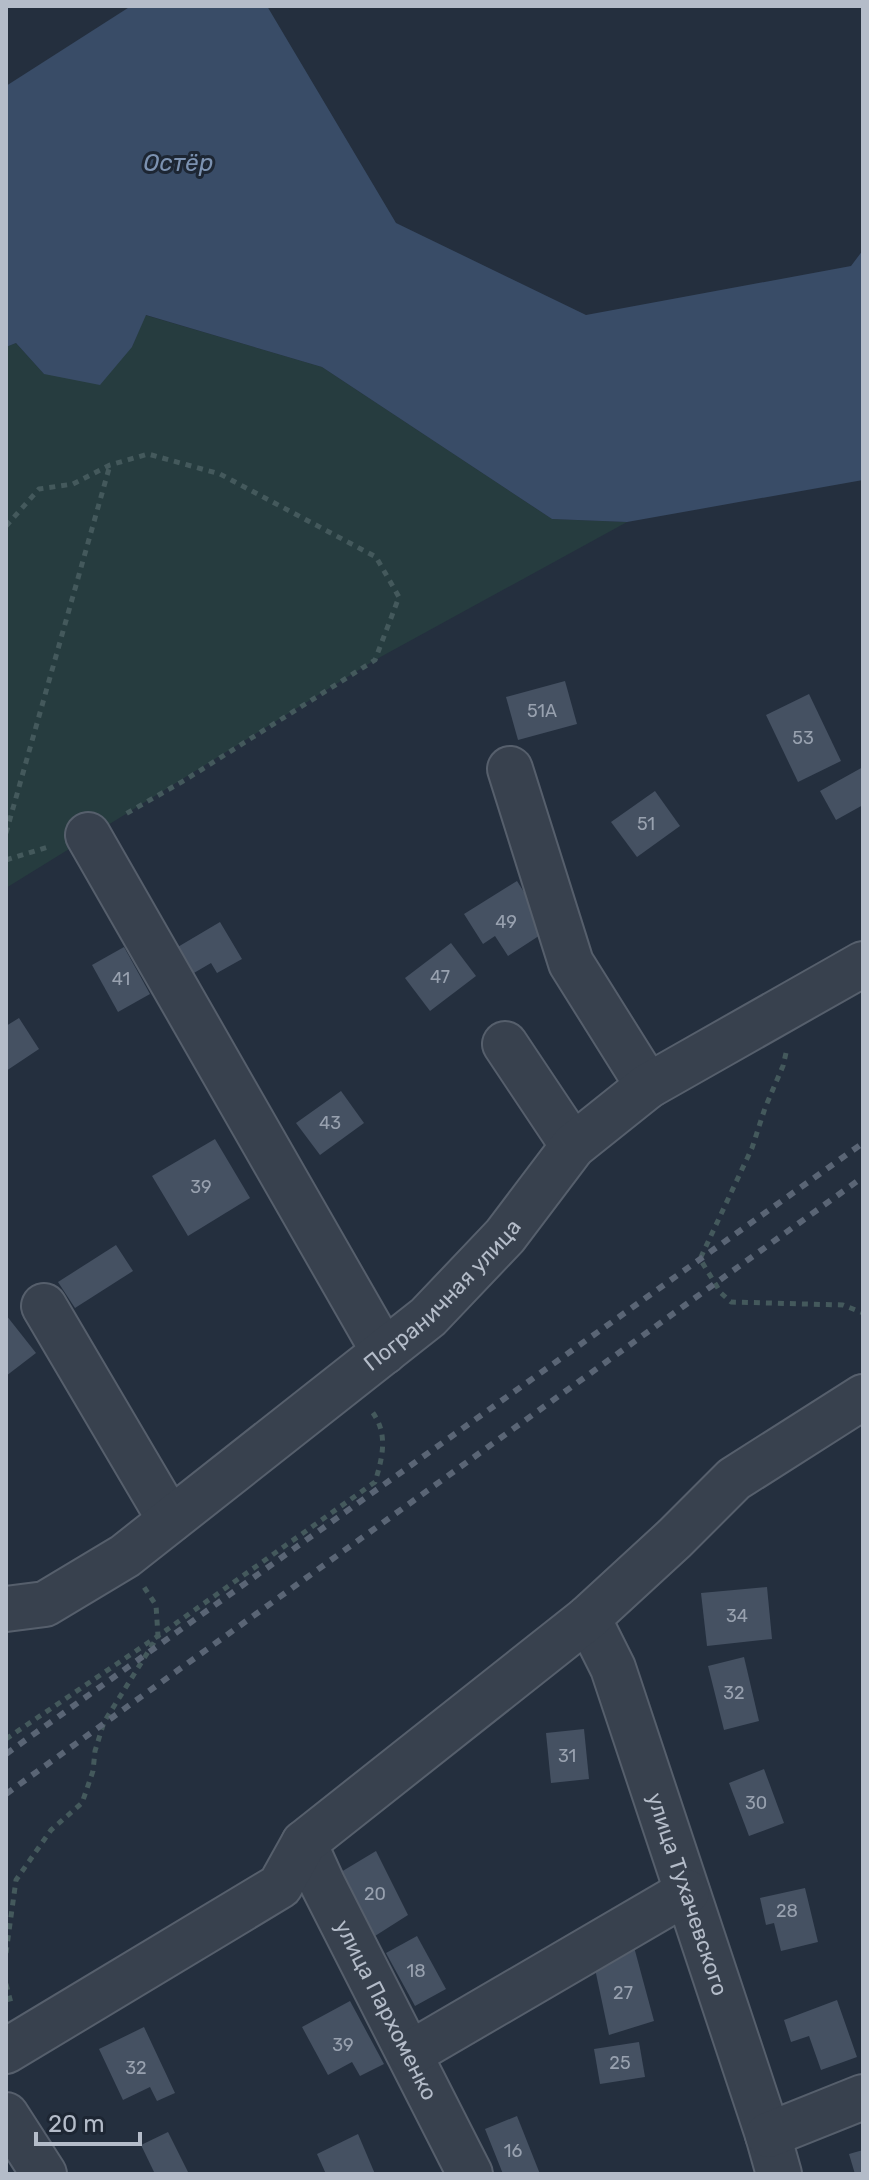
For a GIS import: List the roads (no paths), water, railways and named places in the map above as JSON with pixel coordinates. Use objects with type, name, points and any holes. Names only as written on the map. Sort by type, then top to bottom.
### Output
[{"type":"street","points":[[510,769],[571,963],[648,1086]]},
{"type":"street","points":[[88,835],[384,1352]]},
{"type":"street","name":"Пограничная улица","points":[[6,1609],[45,1604],[125,1556],[428,1317],[505,1236],[573,1146],[648,1086],[863,964]]},
{"type":"street","points":[[505,1044],[573,1146]]},
{"type":"street","points":[[44,1306],[170,1520]]},
{"type":"street","points":[[6,2051],[280,1886],[304,1843],[588,1618],[734,1479],[863,1397]]},
{"type":"street","name":"улица Тухачевского","points":[[588,1618],[613,1668],[774,2154]]},
{"type":"street","name":"улица Пархоменко","points":[[304,1843],[470,2174]]},
{"type":"street","points":[[411,2053],[687,1892]]},
{"type":"street","points":[[774,2154],[863,2097]]},
{"type":"street","points":[[6,2115],[44,2174]]},
{"type":"water","name":"Остёр","points":[[131,6],[267,6],[396,223],[586,315],[851,266],[863,250],[863,480],[627,522],[552,519],[322,367],[146,315],[132,347],[100,385],[44,374],[16,343],[6,347],[6,86]]},
{"type":"railway","points":[[6,1754],[863,1143]]},
{"type":"railway","points":[[6,1794],[863,1177]]}]
